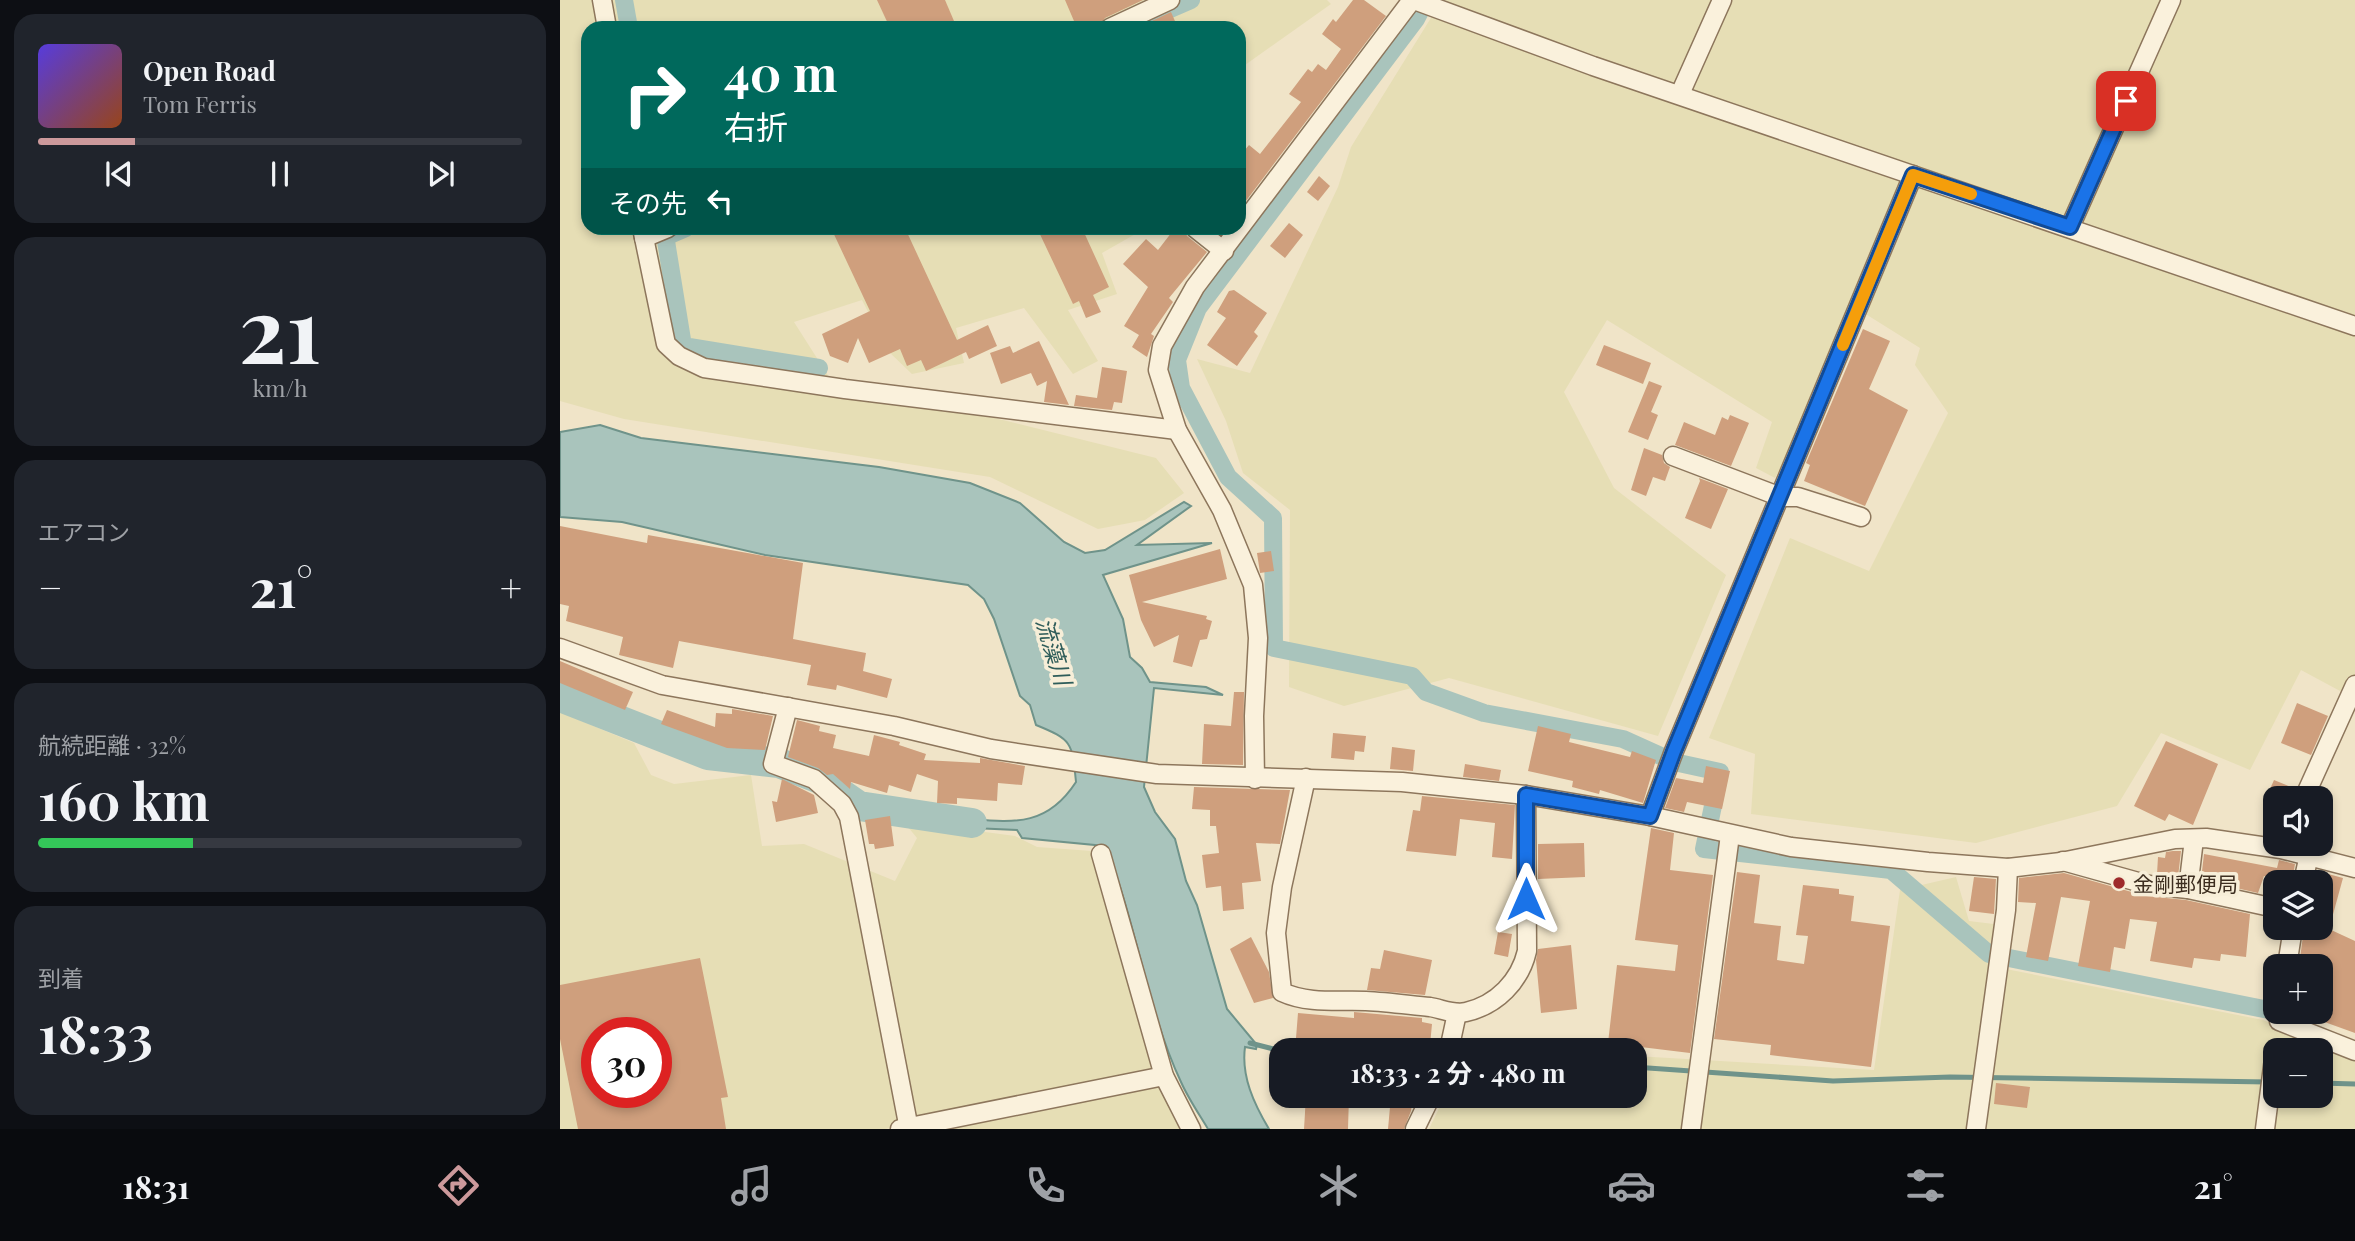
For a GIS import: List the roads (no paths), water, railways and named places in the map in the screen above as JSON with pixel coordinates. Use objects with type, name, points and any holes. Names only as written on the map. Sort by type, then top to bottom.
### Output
[{"type":"street","points":[[602,0],[606,21]]},
{"type":"street","points":[[1125,21],[1170,0]]},
{"type":"street","points":[[1246,222],[1414,0],[2355,326]]},
{"type":"street","points":[[1680,94],[1722,0]]},
{"type":"street","points":[[2070,227],[2171,0]]},
{"type":"street","points":[[1650,816],[1671,759],[1913,175]]},
{"type":"street","points":[[643,235],[666,344],[679,356],[704,368],[898,396],[1177,429]]},
{"type":"street","points":[[1204,235],[1224,251]]},
{"type":"street","points":[[1236,235],[1195,287],[1162,346],[1158,370],[1177,429],[1222,510],[1253,585],[1258,638],[1254,716],[1255,779]]},
{"type":"street","points":[[1673,456],[1781,497],[1798,497],[1861,517]]},
{"type":"street","points":[[560,648],[662,685],[894,726],[991,749],[1157,774],[1402,782],[1526,795],[1650,816],[1791,847],[2007,868],[2063,861],[2175,839],[2263,844]]},
{"type":"street","points":[[2309,786],[2355,685]]},
{"type":"street","points":[[788,707],[775,758],[814,779],[842,804],[849,817],[906,1128],[1164,1076]]},
{"type":"street","points":[[1306,778],[1282,887],[1276,933],[1282,992],[1299,1000],[1369,1001],[1438,1008],[1457,1013],[1489,1002],[1512,986],[1523,968],[1527,951],[1526,795]]},
{"type":"street","points":[[1691,1129],[1727,834]]},
{"type":"street","points":[[2188,889],[2194,839]]},
{"type":"street","points":[[1101,854],[1164,1076],[1191,1129]]},
{"type":"street","points":[[2312,856],[2355,869]]},
{"type":"street","points":[[2063,861],[2149,885],[2188,889],[2263,905]]},
{"type":"street","points":[[1976,1129],[2006,910],[2007,868]]},
{"type":"street","points":[[1451,1038],[1457,1013]]},
{"type":"street","points":[[2297,1024],[2355,1051]]},
{"type":"street","points":[[1415,1129],[1425,1108]]},
{"type":"street","points":[[2264,1129],[2267,1108]]},
{"type":"water","name":"流藻川","points":[[600,425],[641,438],[879,467],[970,483],[1020,503],[1064,542],[1085,553],[1105,550],[1184,502],[1191,506],[1137,545],[1212,543],[1103,575],[1123,619],[1130,657],[1142,668],[1150,682],[1206,687],[1223,695],[1154,688],[1144,787],[1155,812],[1175,839],[1227,1009],[1257,1045],[1256,1049],[1245,1047],[1245,1069],[1258,1110],[1269,1129],[1208,1129],[1190,1100],[1159,1025],[1116,875],[1105,846],[1022,838],[1017,830],[973,828],[971,819],[1003,821],[1043,814],[1065,796],[1076,782],[1068,744],[1064,739],[1036,725],[1030,705],[1020,696],[994,619],[984,599],[968,585],[765,555],[622,522],[560,517],[560,432]]},
{"type":"waterway","points":[[624,0],[628,21]]},
{"type":"waterway","points":[[1154,16],[1191,0]]},
{"type":"waterway","points":[[1426,0],[1416,19],[1198,308],[1177,360],[1181,388],[1228,477],[1273,518],[1274,648],[1412,676],[1426,692],[1484,713],[1623,739],[1674,762],[1720,772],[1704,849],[1891,870],[1989,954],[2263,1009]]},
{"type":"waterway","points":[[665,235],[683,346],[819,368]]},
{"type":"waterway","points":[[665,237],[670,235]]},
{"type":"waterway","points":[[560,697],[708,755],[779,763],[820,779],[859,806],[972,823]]},
{"type":"waterway","points":[[1250,1043],[1269,1048]]},
{"type":"waterway","points":[[1647,1068],[1833,1081],[1950,1077],[2263,1082]]},
{"type":"waterway","points":[[2333,1083],[2355,1084]]},
{"type":"place","name":"金剛郵便局","points":[[2119,883]]}]
